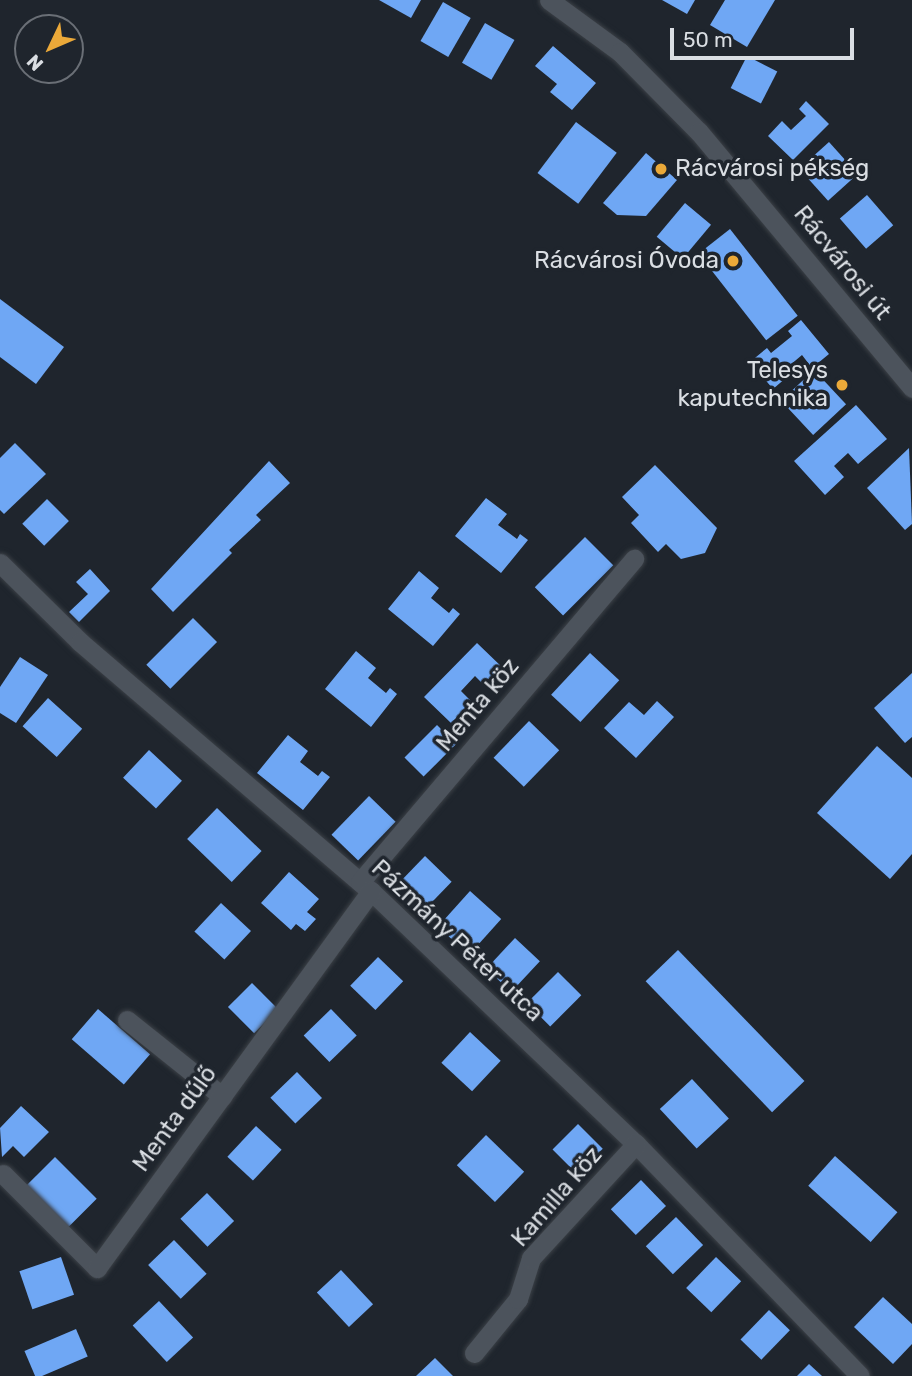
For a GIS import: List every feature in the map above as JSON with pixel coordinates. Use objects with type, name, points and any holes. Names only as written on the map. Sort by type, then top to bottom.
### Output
[{"type":"street","name":"Rácvárosi út","points":[[549,0],[620,52],[699,132],[912,388]]},
{"type":"street","name":"Menta köz","points":[[366,887],[634,558]]},
{"type":"street","name":"Pázmány Péter utca","points":[[0,563],[80,642],[366,887],[636,1144],[860,1376]]},
{"type":"street","name":"Menta dűlő","points":[[3,1174],[97,1268],[222,1096],[366,887]]},
{"type":"street","points":[[127,1020],[222,1096]]},
{"type":"street","name":"Kamilla köz","points":[[474,1353],[518,1299],[531,1258],[636,1144]]},
{"type":"building","points":[[379,0],[421,0],[411,18]]},
{"type":"building","points":[[662,0],[695,0],[687,14]]},
{"type":"building","points":[[725,0],[775,0],[747,47],[710,25]]},
{"type":"building","points":[[443,2],[471,18],[448,57],[420,41]]},
{"type":"building","points":[[485,23],[514,40],[491,80],[462,63]]},
{"type":"building","points":[[553,46],[596,83],[572,110],[550,92],[557,84],[535,66]]},
{"type":"building","points":[[747,56],[777,71],[761,104],[731,88]]},
{"type":"building","points":[[806,101],[829,124],[793,160],[768,136],[782,121],[791,130],[806,116],[799,109]]},
{"type":"building","points":[[576,122],[617,153],[578,204],[537,173]]},
{"type":"building","points":[[829,142],[858,174],[828,201],[799,169]]},
{"type":"building","points":[[646,153],[677,180],[646,216],[617,215],[603,203]]},
{"type":"building","points":[[867,195],[893,225],[866,249],[840,219]]},
{"type":"building","points":[[685,203],[711,225],[683,259],[657,237]]},
{"type":"building","points":[[730,229],[798,316],[766,340],[698,254]]},
{"type":"building","points":[[0,299],[64,347],[36,384],[0,357]]},
{"type":"building","points":[[801,320],[829,354],[812,368],[802,355],[783,371],[787,377],[773,389],[750,362],[767,348],[771,353],[792,336],[788,331]]},
{"type":"building","points":[[814,370],[846,404],[813,435],[781,401]]},
{"type":"building","points":[[856,405],[887,439],[858,464],[848,453],[834,466],[844,477],[825,495],[794,461]]},
{"type":"building","points":[[15,443],[46,474],[4,514],[0,510],[0,458]]},
{"type":"building","points":[[909,448],[912,524],[905,530],[867,488]]},
{"type":"building","points":[[269,461],[290,483],[256,515],[261,520],[229,550],[232,553],[173,612],[151,589]]},
{"type":"building","points":[[655,465],[717,528],[705,553],[681,559],[666,544],[658,552],[631,523],[639,515],[622,497]]},
{"type":"building","points":[[486,498],[507,514],[498,525],[517,539],[520,534],[528,540],[501,573],[455,536]]},
{"type":"building","points":[[47,499],[69,521],[44,546],[22,524]]},
{"type":"building","points":[[585,537],[613,565],[563,615],[535,587]]},
{"type":"building","points":[[90,569],[110,591],[79,622],[69,612],[88,594],[76,582]]},
{"type":"building","points":[[419,571],[439,588],[431,598],[449,613],[453,608],[460,614],[433,646],[388,609]]},
{"type":"building","points":[[193,618],[217,642],[170,689],[146,665]]},
{"type":"building","points":[[477,643],[504,669],[486,687],[475,676],[461,691],[472,702],[451,723],[424,697]]},
{"type":"building","points":[[356,651],[376,668],[368,678],[386,693],[390,688],[397,694],[371,727],[325,689]]},
{"type":"building","points":[[590,653],[619,680],[580,722],[551,695]]},
{"type":"building","points":[[20,657],[48,675],[16,723],[0,713],[0,687]]},
{"type":"building","points":[[912,673],[912,737],[905,743],[874,708]]},
{"type":"building","points":[[48,698],[82,729],[57,757],[23,726]]},
{"type":"building","points":[[657,701],[674,717],[636,758],[604,728],[629,702],[644,715]]},
{"type":"building","points":[[529,721],[559,750],[524,787],[494,758]]},
{"type":"building","points":[[437,725],[456,744],[424,777],[404,758]]},
{"type":"building","points":[[288,735],[308,751],[300,762],[318,776],[322,771],[330,777],[303,810],[257,773]]},
{"type":"building","points":[[877,746],[912,778],[912,854],[890,879],[817,813]]},
{"type":"building","points":[[149,750],[182,781],[156,808],[123,778]]},
{"type":"building","points":[[369,796],[396,822],[358,861],[331,835]]},
{"type":"building","points":[[217,808],[262,851],[232,882],[187,839]]},
{"type":"building","points":[[425,856],[452,882],[418,916],[392,891]]},
{"type":"building","points":[[289,872],[319,899],[307,912],[316,919],[305,931],[296,924],[291,930],[261,903]]},
{"type":"building","points":[[470,891],[501,919],[469,955],[438,927]]},
{"type":"building","points":[[221,903],[251,931],[224,959],[194,932]]},
{"type":"building","points":[[515,938],[540,961],[511,992],[486,969]]},
{"type":"building","points":[[678,950],[804,1081],[772,1112],[646,981]]},
{"type":"building","points":[[378,957],[403,981],[375,1010],[350,986]]},
{"type":"building","points":[[558,972],[581,995],[550,1026],[527,1003]]},
{"type":"building","points":[[252,983],[278,1009],[254,1033],[228,1007]]},
{"type":"building","points":[[98,1009],[150,1054],[124,1084],[72,1039]]},
{"type":"building","points":[[331,1009],[357,1036],[329,1062],[304,1035]]},
{"type":"building","points":[[470,1032],[501,1061],[472,1091],[441,1063]]},
{"type":"building","points":[[297,1072],[322,1098],[295,1124],[270,1098]]},
{"type":"building","points":[[692,1079],[729,1118],[697,1149],[660,1109]]},
{"type":"building","points":[[21,1106],[49,1132],[24,1157],[13,1146],[2,1157],[0,1128]]},
{"type":"building","points":[[578,1124],[603,1149],[577,1174],[553,1149]]},
{"type":"building","points":[[256,1126],[282,1150],[253,1181],[227,1157]]},
{"type":"building","points":[[486,1135],[524,1172],[495,1202],[457,1165]]},
{"type":"building","points":[[835,1156],[897,1212],[871,1242],[808,1186]]},
{"type":"building","points":[[55,1157],[97,1199],[68,1227],[27,1185]]},
{"type":"building","points":[[641,1180],[666,1206],[636,1235],[611,1209]]},
{"type":"building","points":[[207,1193],[234,1221],[207,1247],[180,1219]]},
{"type":"building","points":[[676,1217],[703,1245],[673,1274],[646,1246]]},
{"type":"building","points":[[174,1240],[207,1274],[181,1299],[148,1265]]},
{"type":"building","points":[[61,1257],[74,1295],[32,1309],[19,1271]]},
{"type":"building","points":[[716,1257],[741,1281],[711,1312],[686,1288]]},
{"type":"building","points":[[341,1270],[373,1304],[349,1327],[317,1293]]},
{"type":"building","points":[[883,1297],[912,1324],[912,1344],[893,1364],[854,1327]]},
{"type":"building","points":[[159,1301],[193,1338],[167,1362],[133,1326]]},
{"type":"building","points":[[769,1310],[790,1330],[761,1360],[741,1339]]},
{"type":"building","points":[[76,1329],[88,1357],[42,1376],[35,1376],[24,1351]]},
{"type":"building","points":[[435,1358],[453,1376],[416,1376]]},
{"type":"building","points":[[809,1364],[822,1376],[797,1376]]},
{"type":"place","name":"Rácvárosi pékség","points":[[661,169]]},
{"type":"place","name":"Rácvárosi Óvoda","points":[[733,261]]},
{"type":"place","name":"Telesys kaputechnika","points":[[842,385]]}]
